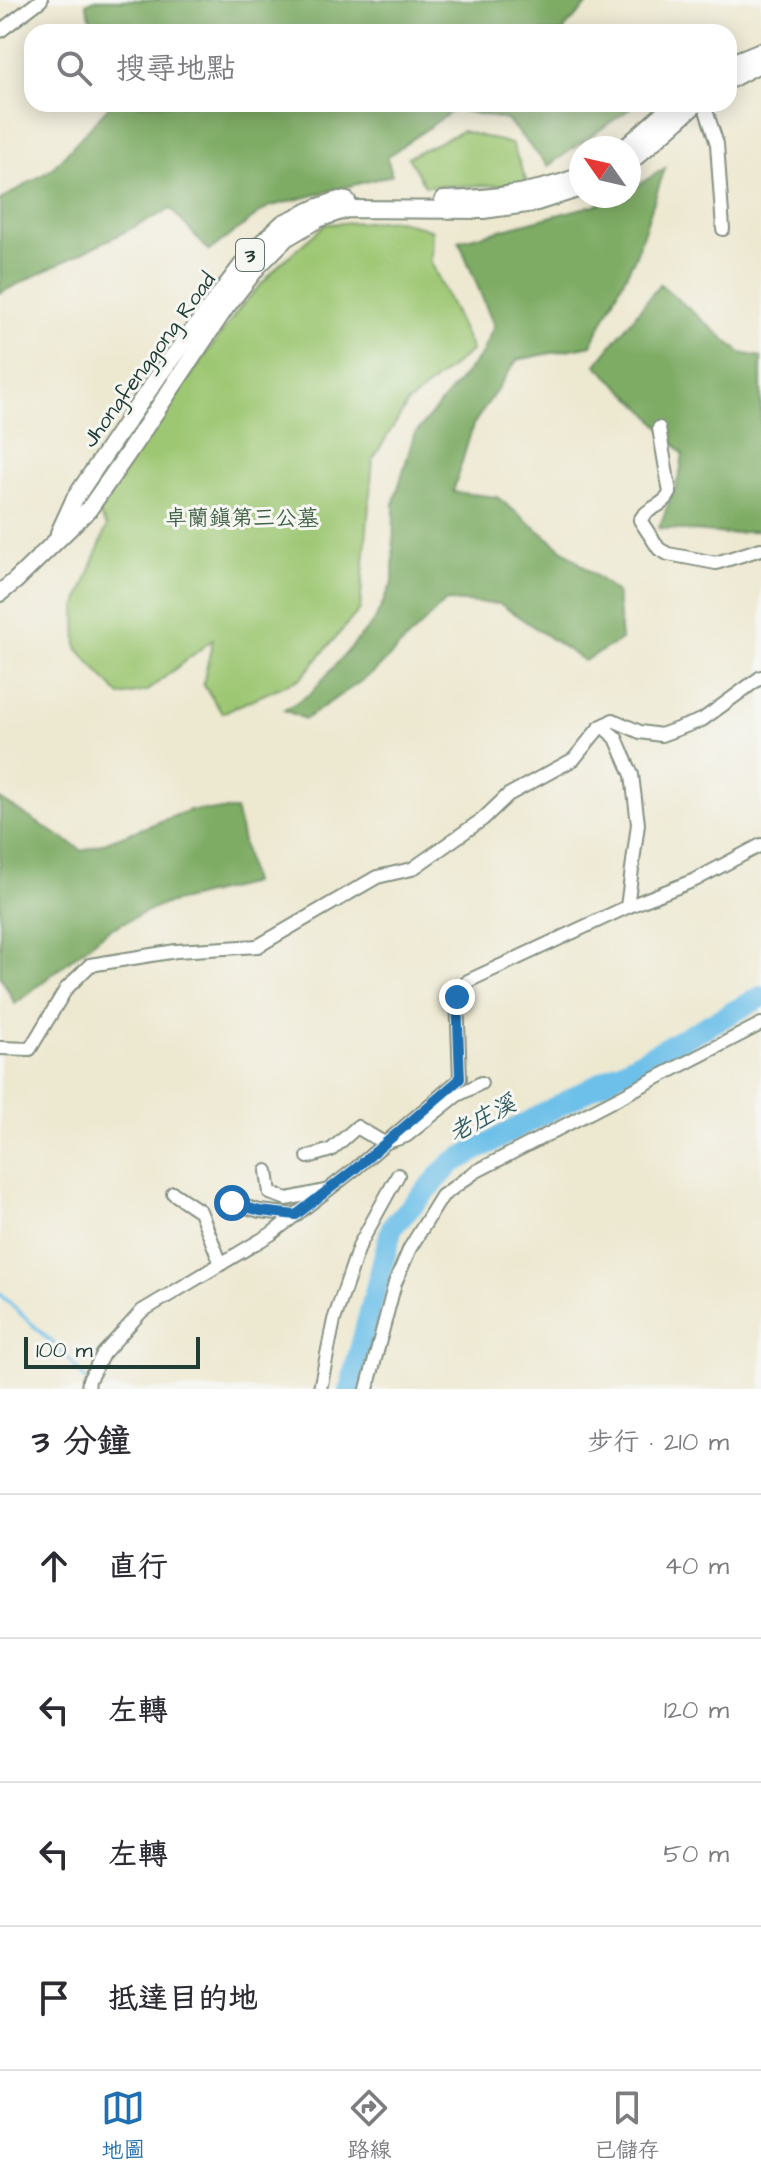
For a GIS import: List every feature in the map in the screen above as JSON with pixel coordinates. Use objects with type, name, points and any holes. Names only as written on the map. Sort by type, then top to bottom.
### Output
[{"type":"main road","points":[[737,61],[761,51]]},
{"type":"main road","points":[[737,76],[761,63]]},
{"type":"main road","points":[[638,136],[665,112]]},
{"type":"main road","points":[[641,152],[687,112]]},
{"type":"main road","name":"Jhongfenggong Road","points":[[53,545],[75,498],[162,371],[252,252],[283,223],[339,200],[483,197],[535,190],[569,180]]},
{"type":"main road","name":"Jhongfenggong Road","points":[[0,593],[89,509],[226,307],[258,266],[286,238],[318,219],[347,209],[483,210],[534,203],[569,192]]},
{"type":"street","points":[[0,31],[41,0]]},
{"type":"street","points":[[707,112],[717,144],[723,229]]},
{"type":"street","points":[[659,428],[670,493],[667,501],[640,520],[659,549],[668,554],[716,563],[761,549]]},
{"type":"street","points":[[0,1048],[30,1049],[66,989],[90,965],[176,951],[258,946],[377,877],[412,869],[483,819],[508,795],[574,759],[602,726],[613,720],[640,732],[661,735],[702,720],[761,677]]},
{"type":"street","points":[[602,726],[616,738],[632,775],[638,824],[627,907]]},
{"type":"street","points":[[88,1389],[89,1380],[103,1354],[142,1311],[271,1234],[460,1079],[457,997],[468,981],[627,907],[695,880],[761,845]]},
{"type":"street","points":[[367,1389],[395,1283],[410,1248],[442,1196],[475,1172],[761,1024]]},
{"type":"street","points":[[308,1157],[331,1150],[357,1127],[384,1143],[406,1136],[456,1096],[481,1083]]},
{"type":"street","points":[[267,1171],[270,1193],[287,1199],[327,1191]]},
{"type":"street","points":[[320,1389],[334,1320],[360,1244],[398,1175]]},
{"type":"street","points":[[173,1193],[200,1211],[221,1264]]},
{"type":"street","points":[[232,1203],[260,1211],[296,1215]]},
{"type":"green space","points":[[95,0],[592,0],[569,24],[92,24],[86,4]]},
{"type":"green space","points":[[104,112],[451,112],[387,157],[392,175],[268,207],[209,251],[171,209],[0,293],[0,200],[52,169]]},
{"type":"green space","points":[[469,112],[625,112],[591,136],[569,136],[569,151],[548,166],[507,120]]},
{"type":"green space","points":[[462,131],[512,144],[528,185],[425,186],[408,157]]},
{"type":"green space","points":[[665,168],[636,255],[591,345],[517,360],[473,425],[453,492],[497,497],[617,593],[621,640],[584,661],[500,604],[446,601],[373,673],[305,719],[284,710],[311,693],[375,620],[393,581],[394,502],[414,435],[481,355],[494,326],[459,241],[583,208],[641,208],[641,183]]},
{"type":"green space","name":"卓蘭鎮第三公墓","points":[[398,220],[432,230],[431,262],[472,350],[408,403],[373,459],[360,609],[301,678],[222,713],[203,684],[213,639],[147,691],[120,696],[77,648],[76,608],[107,526],[95,508],[242,305],[281,263],[326,224]]},
{"type":"green space","points":[[660,284],[741,353],[761,357],[761,530],[728,534],[659,528],[680,474],[683,454],[646,411],[596,365]]},
{"type":"green space","points":[[0,799],[83,851],[190,810],[236,810],[252,883],[158,906],[108,930],[15,1004],[0,975]]},
{"type":"waterway","name":"老庄溪","points":[[350,1389],[392,1227],[452,1163],[761,997]]},
{"type":"waterway","points":[[0,1294],[66,1356],[86,1380]]},
{"type":"route","points":[[232,1203],[260,1211],[296,1215],[460,1079],[457,997]]}]
